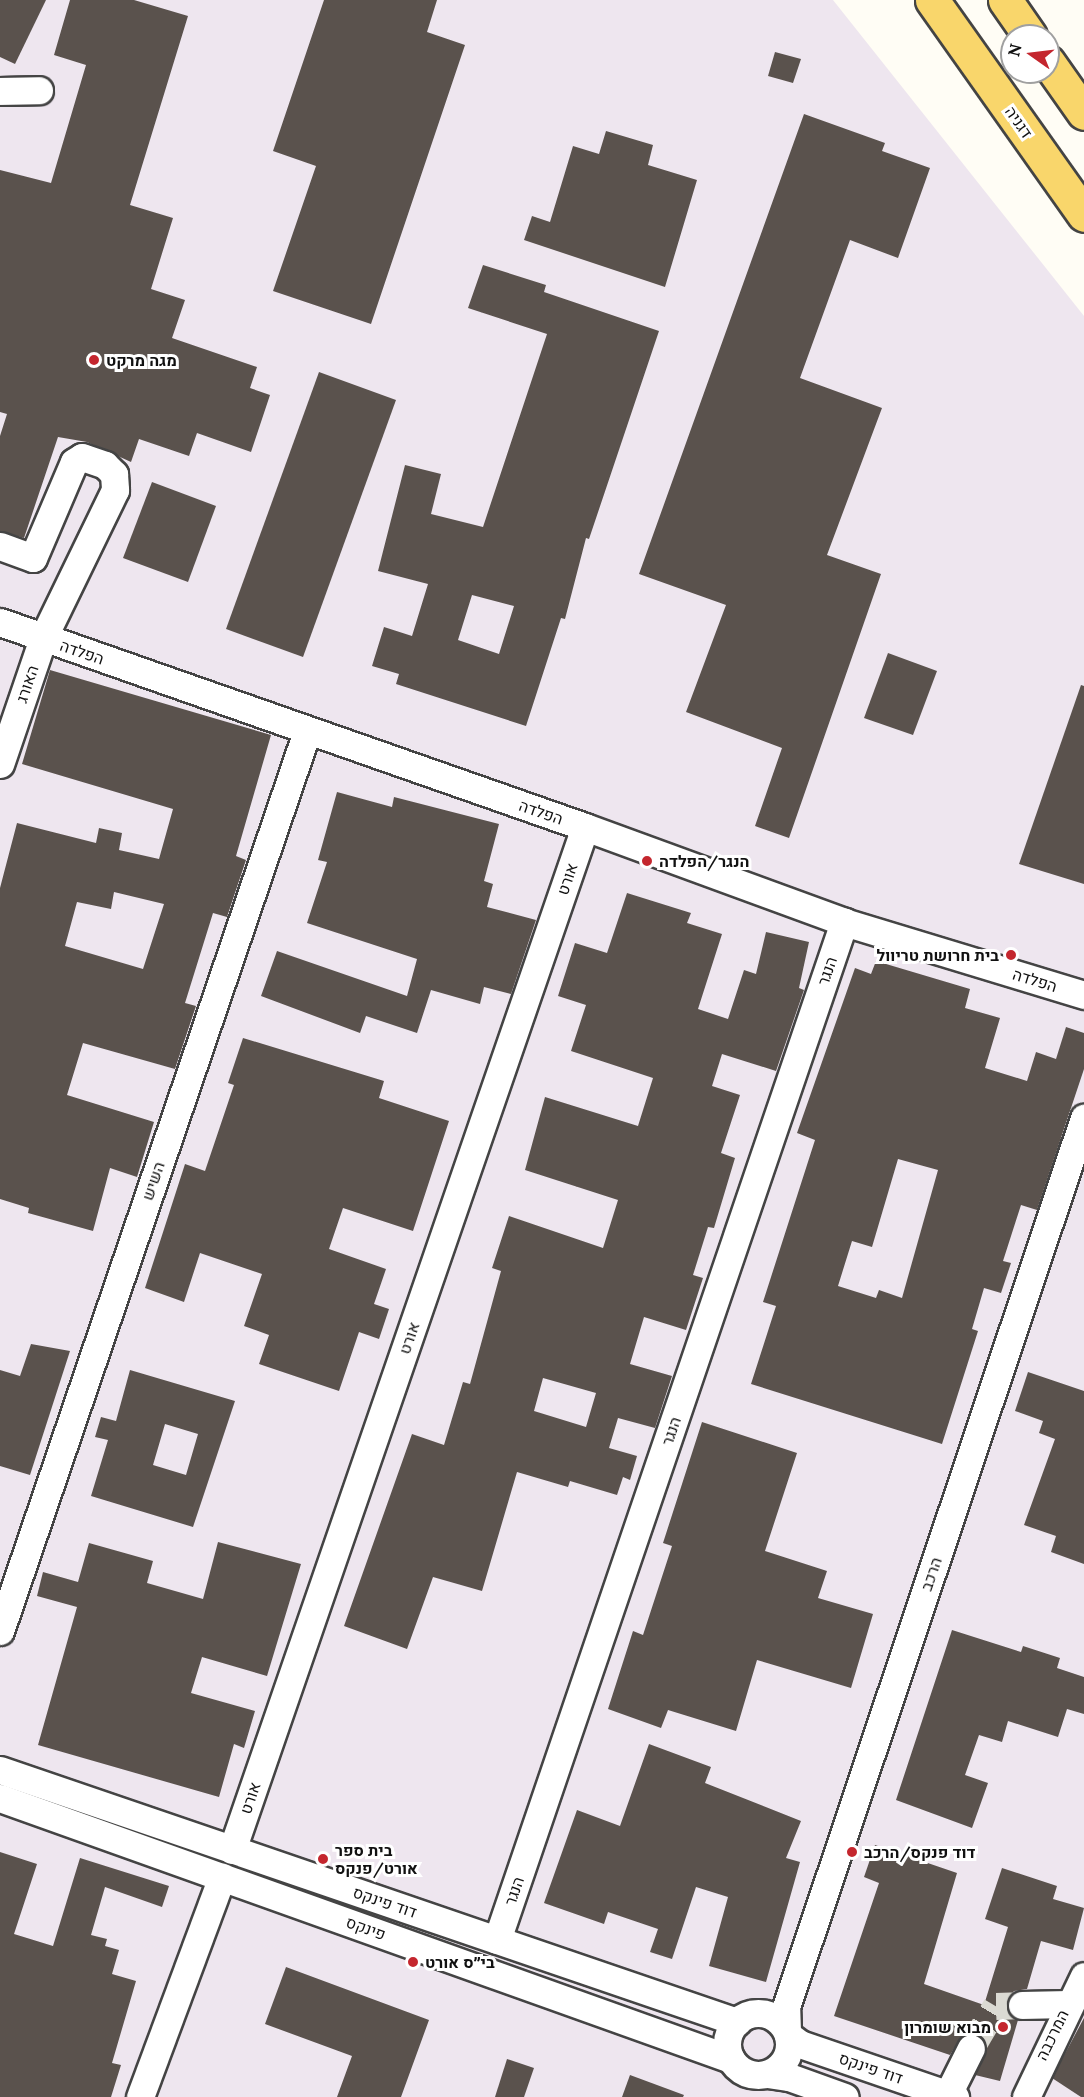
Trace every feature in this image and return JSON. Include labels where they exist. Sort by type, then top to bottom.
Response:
[{"type":"main road","name":"דגניה","points":[[933,0],[1084,215]]},
{"type":"main road","points":[[1005,0],[1022,24]]},
{"type":"main road","points":[[1060,79],[1084,113]]},
{"type":"street","points":[[0,91],[39,90]]},
{"type":"street","name":"האורג","points":[[0,764],[43,638],[115,490],[114,474],[105,465],[82,457],[74,462],[33,558]]},
{"type":"street","points":[[0,546],[74,574]]},
{"type":"street","name":"הפלדה","points":[[0,622],[585,827],[844,922],[1084,995]]},
{"type":"street","name":"השיש","points":[[0,1631],[307,731]]},
{"type":"street","name":"אורט","points":[[232,1850],[585,827]]},
{"type":"street","name":"הנגר","points":[[497,1940],[844,922]]},
{"type":"street","name":"הרכב","points":[[787,2033],[786,2007],[1084,1118]]},
{"type":"street","name":"דוד פינקס","points":[[0,1770],[737,2022]]},
{"type":"street","name":"פינקס","points":[[0,1798],[731,2059]]},
{"type":"street","points":[[140,2097],[222,1877]]},
{"type":"street","name":"המרכבה","points":[[1026,2097],[1067,2004],[1084,1976]]},
{"type":"street","points":[[1022,2005],[1067,2004]]},
{"type":"street","points":[[757,2082],[784,2062],[787,2033],[778,2020],[762,2013],[737,2022],[728,2040],[731,2059],[738,2067],[757,2082],[789,2077],[845,2097]]},
{"type":"street","name":"דוד פינקס","points":[[787,2033],[800,2044],[951,2096]]},
{"type":"street","points":[[951,2096],[971,2048]]},
{"type":"shaded area","points":[[0,0],[833,0],[1084,316],[1084,2097],[0,2097]]},
{"type":"building","points":[[0,0],[46,0],[15,64],[0,57]]},
{"type":"building","points":[[70,0],[134,0],[188,16],[130,205],[173,218],[151,289],[185,300],[172,338],[257,367],[250,388],[270,395],[251,452],[197,433],[189,456],[139,439],[131,462],[87,442],[58,437],[24,538],[0,531],[0,436],[7,414],[0,412],[0,170],[51,183],[86,65],[54,55]]},
{"type":"building","points":[[324,0],[437,0],[427,32],[465,45],[371,324],[273,291],[316,166],[273,151]]},
{"type":"building","points":[[775,52],[801,59],[793,83],[768,76]]},
{"type":"building","points":[[804,114],[885,143],[882,151],[930,168],[898,258],[850,240],[800,378],[882,408],[827,555],[881,574],[789,838],[755,826],[782,748],[686,712],[726,605],[639,574]]},
{"type":"building","points":[[606,131],[653,145],[648,165],[697,180],[665,287],[524,240],[532,216],[550,222],[573,146],[599,154]]},
{"type":"building","points":[[483,265],[546,285],[544,292],[659,331],[589,539],[586,538],[565,619],[561,618],[526,726],[396,684],[399,674],[372,666],[384,627],[412,636],[428,584],[378,571],[405,465],[441,474],[431,514],[483,527],[547,334],[468,308]],"holes":[[[472,595],[514,606],[499,654],[458,640]]]},
{"type":"building","points":[[319,372],[396,400],[303,657],[226,629]]},
{"type":"building","points":[[152,482],[216,506],[188,582],[123,558]]},
{"type":"building","points":[[888,653],[937,671],[913,735],[864,718]]},
{"type":"building","points":[[50,670],[271,735],[236,856],[246,860],[227,917],[213,913],[185,1003],[196,1006],[175,1069],[83,1043],[67,1095],[154,1122],[137,1177],[110,1168],[93,1231],[28,1213],[29,1208],[0,1199],[0,888],[17,823],[96,843],[99,828],[122,833],[119,850],[159,859],[173,809],[22,764]],"holes":[[[114,892],[164,904],[143,969],[65,946],[77,902],[111,909]]]},
{"type":"building","points":[[1081,685],[1084,686],[1084,884],[1019,864]]},
{"type":"building","points":[[337,792],[392,807],[394,797],[499,824],[484,881],[493,884],[487,907],[536,920],[511,994],[484,987],[480,1004],[431,990],[417,1033],[366,1016],[360,1033],[261,996],[277,951],[407,996],[417,959],[307,923],[327,862],[318,860]]},
{"type":"building","points":[[627,893],[691,913],[687,923],[722,934],[698,1009],[728,1019],[744,970],[756,974],[766,932],[809,942],[799,988],[804,990],[776,1071],[722,1054],[712,1086],[740,1095],[721,1153],[735,1158],[714,1228],[708,1227],[693,1275],[703,1278],[686,1330],[644,1317],[630,1364],[672,1376],[655,1428],[618,1418],[609,1448],[637,1456],[630,1480],[623,1477],[617,1495],[570,1481],[568,1487],[517,1472],[482,1591],[433,1577],[407,1649],[344,1626],[412,1434],[444,1445],[463,1382],[470,1384],[501,1271],[492,1268],[509,1216],[603,1248],[618,1200],[525,1170],[545,1097],[638,1126],[653,1078],[571,1051],[586,1005],[558,996],[575,943],[607,953]],"holes":[[[543,1378],[596,1393],[586,1427],[534,1411]]]},
{"type":"building","points":[[876,961],[970,989],[965,1008],[1000,1018],[985,1068],[1027,1081],[1036,1052],[1056,1059],[1066,1027],[1084,1033],[1084,1069],[1037,1210],[1021,1205],[1003,1261],[1011,1263],[1001,1293],[984,1288],[972,1329],[978,1331],[942,1444],[751,1384],[776,1306],[763,1302],[815,1140],[797,1133],[855,968],[871,974]],"holes":[[[898,1159],[938,1170],[902,1298],[879,1290],[876,1298],[838,1286],[852,1241],[872,1247]]]},
{"type":"building","points":[[243,1038],[384,1081],[379,1098],[449,1121],[413,1231],[343,1208],[329,1249],[386,1269],[374,1304],[389,1309],[379,1339],[359,1332],[339,1391],[259,1364],[269,1335],[244,1326],[262,1274],[200,1253],[184,1302],[145,1288],[185,1164],[205,1171],[234,1085],[228,1083]]},
{"type":"building","points":[[31,1344],[70,1351],[30,1475],[0,1466],[0,1370],[20,1376]]},
{"type":"building","points":[[130,1370],[235,1401],[193,1527],[91,1496],[108,1440],[95,1437],[101,1417],[116,1421]],"holes":[[[165,1424],[198,1434],[186,1475],[153,1465]]]},
{"type":"building","points":[[1028,1372],[1084,1391],[1084,1564],[1051,1552],[1056,1536],[1024,1525],[1055,1439],[1039,1433],[1043,1421],[1015,1411]]},
{"type":"building","points":[[702,1422],[797,1453],[765,1551],[827,1571],[818,1598],[873,1614],[851,1688],[757,1660],[736,1731],[668,1710],[661,1728],[608,1709],[633,1631],[643,1635],[672,1546],[663,1543]]},
{"type":"building","points":[[218,1542],[301,1564],[267,1676],[202,1657],[191,1693],[255,1711],[244,1748],[234,1744],[219,1797],[38,1745],[77,1607],[37,1596],[43,1572],[78,1582],[89,1543],[153,1561],[147,1583],[203,1599]]},
{"type":"building","points":[[952,1630],[1021,1652],[1023,1646],[1060,1658],[1057,1668],[1084,1677],[1084,1714],[1067,1709],[1058,1737],[1008,1721],[1002,1742],[979,1735],[965,1775],[988,1783],[972,1828],[896,1800]]},
{"type":"building","points":[[649,1744],[711,1767],[705,1783],[801,1821],[786,1858],[800,1862],[766,1982],[709,1966],[728,1897],[696,1887],[672,1959],[650,1952],[658,1929],[608,1912],[604,1924],[544,1903],[577,1810],[620,1826]]},
{"type":"building","points":[[875,1845],[957,1873],[924,1984],[984,2005],[1008,1927],[985,1919],[1002,1868],[1057,1886],[1053,1899],[1084,1908],[1073,1950],[1041,1941],[1027,1989],[1014,1991],[1008,1998],[1008,2013],[1018,2020],[1000,2081],[975,2075],[987,2048],[977,2034],[962,2035],[950,2055],[834,2016],[879,1883],[864,1877]]},
{"type":"building","points":[[0,1852],[37,1864],[14,1934],[53,1946],[80,1858],[169,1886],[162,1907],[105,1887],[91,1935],[107,1939],[105,1946],[119,1950],[112,1974],[136,1981],[112,2063],[121,2065],[111,2097],[0,2097]]},
{"type":"building","points":[[286,1967],[429,2020],[401,2097],[337,2097],[352,2056],[265,2024]]},
{"type":"building","points":[[1084,2018],[1084,2097],[1081,2097],[1052,2078]]},
{"type":"building","points":[[507,2059],[534,2068],[524,2097],[495,2097]]},
{"type":"building","points":[[630,2075],[684,2095],[683,2097],[622,2097]]},
{"type":"tunnel","points":[[971,2048],[996,2006],[1022,2005]]},
{"type":"place","name":"מגה מרקט","points":[[94,360]]},
{"type":"place","name":"הנגר/הפלדה","points":[[647,861]]},
{"type":"place","name":"בית חרושת טריוול","points":[[1011,955]]},
{"type":"place","name":"דוד פנקס/הרכב","points":[[852,1852]]},
{"type":"place","name":"בית ספר אורט/פנקס","points":[[323,1859]]},
{"type":"place","name":"בי״ס אורט","points":[[413,1962]]},
{"type":"place","name":"מבוא שומרון","points":[[1003,2027]]}]
